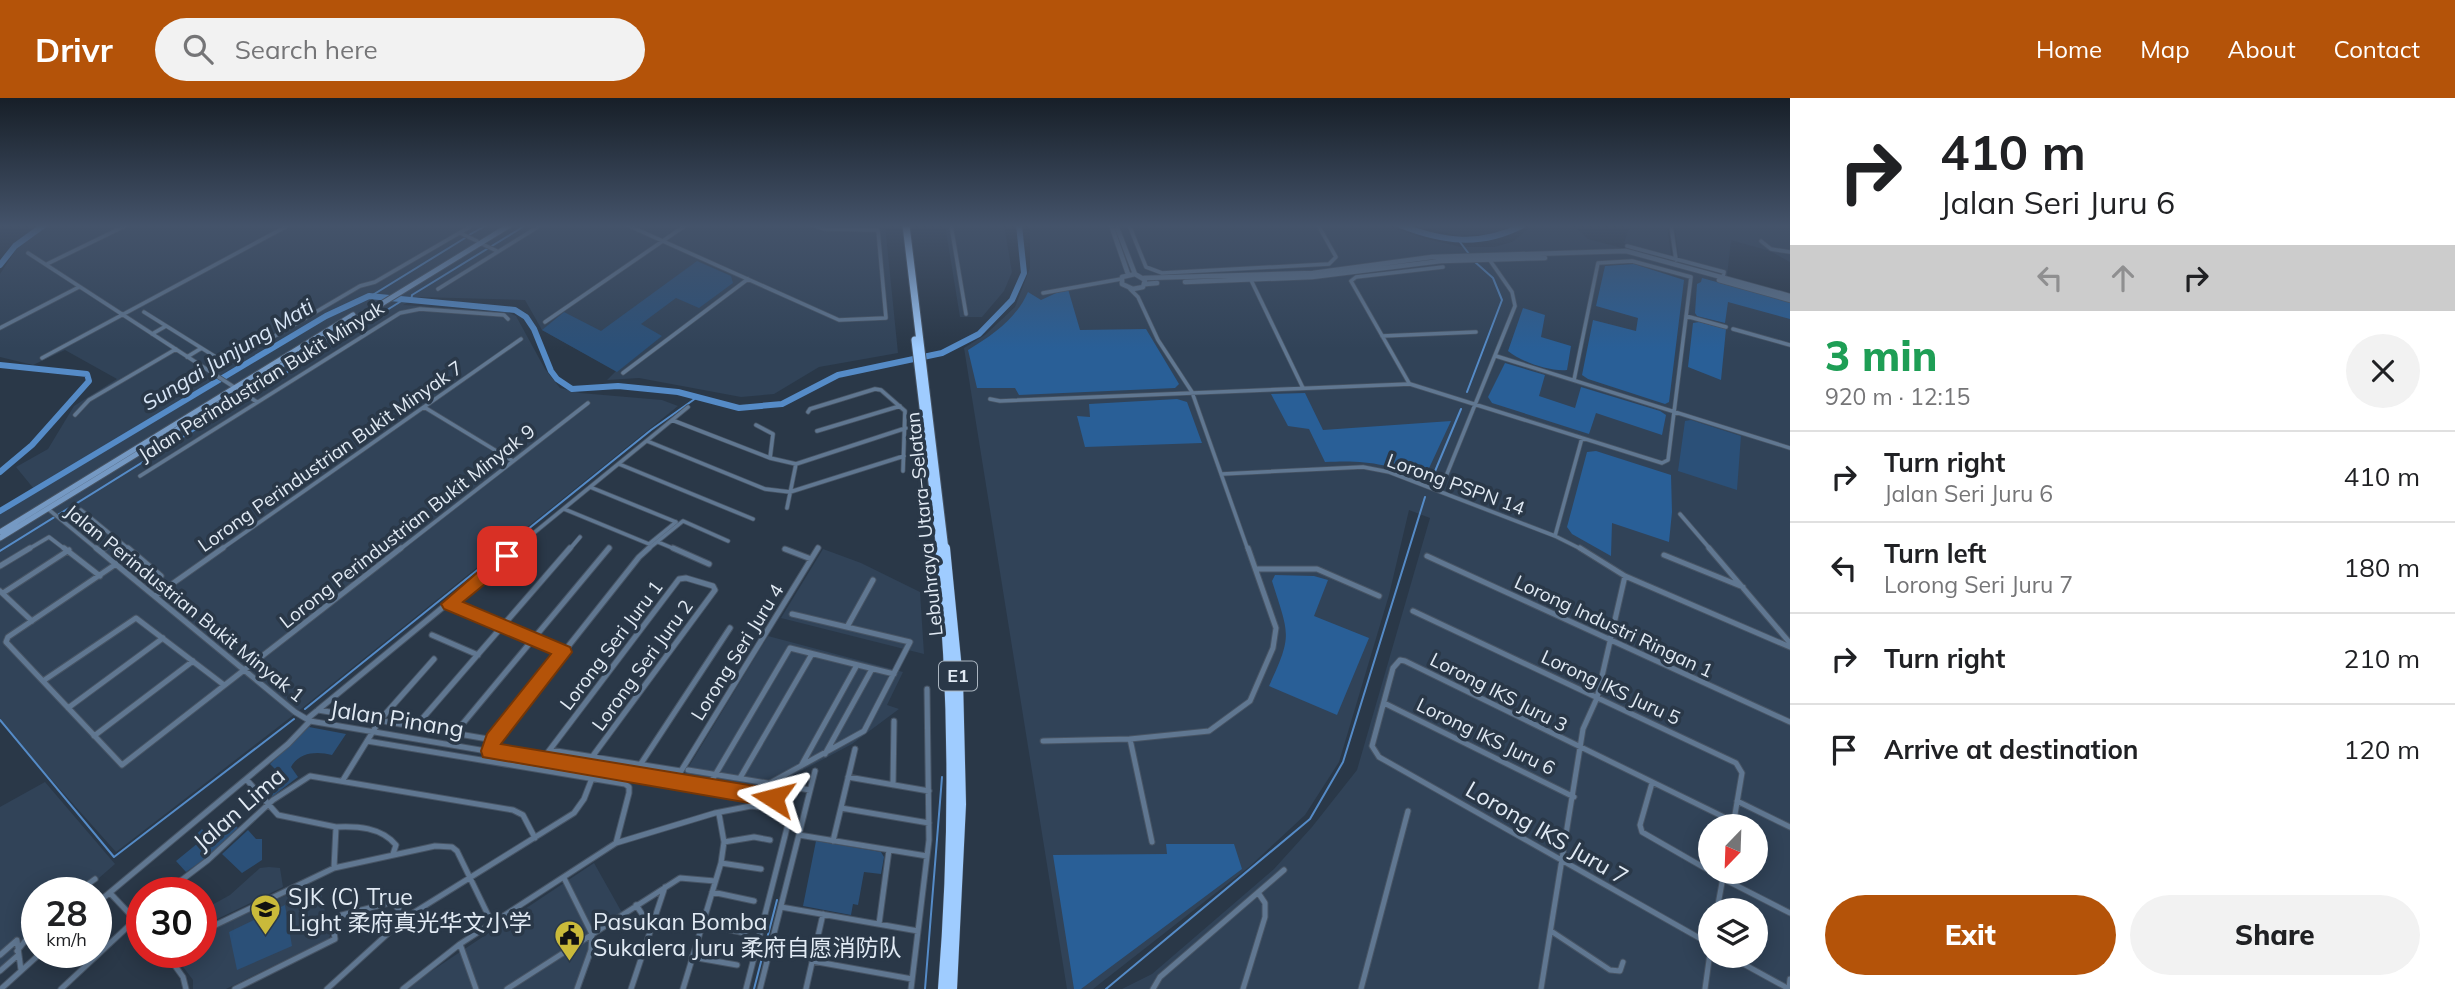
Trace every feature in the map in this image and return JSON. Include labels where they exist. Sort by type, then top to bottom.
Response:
[{"type":"highway","name":"Lebuhraya Utara–Selatan","points":[[909,267],[951,596],[960,709],[960,864],[952,989]]},
{"type":"highway","name":"Lebuhraya Utara–Selatan","points":[[920,359],[945,601],[953,727],[953,829],[943,989]]},
{"type":"main road","name":"Jalan Perindustrian Bukit Minyak","points":[[0,538],[437,267]]},
{"type":"main road","name":"Jalan Perindustrian Bukit Minyak","points":[[0,532],[16,522],[48,509],[81,482],[239,391]]},
{"type":"main road","points":[[16,522],[24,513],[60,491],[81,482]]},
{"type":"street","points":[[48,267],[257,402]]},
{"type":"street","points":[[42,358],[212,267]]},
{"type":"street","points":[[144,312],[225,364],[362,285],[375,282],[401,267]]},
{"type":"street","points":[[439,289],[475,267]]},
{"type":"street","points":[[545,321],[624,267]]},
{"type":"street","points":[[722,267],[841,321],[886,318],[881,267]]},
{"type":"street","points":[[958,267],[966,314]]},
{"type":"street","points":[[1125,267],[1128,274]]},
{"type":"street","points":[[1132,267],[1135,274],[1145,281],[1312,277],[1393,267]]},
{"type":"street","points":[[1146,267],[1157,273],[1289,267]]},
{"type":"street","points":[[1251,278],[1361,267]]},
{"type":"street","points":[[1398,267],[1402,271]]},
{"type":"street","points":[[1410,384],[1351,281],[1356,277],[1443,267]]},
{"type":"street","points":[[1440,491],[1516,302],[1513,292],[1494,267]]},
{"type":"street","points":[[1574,380],[1597,267]]},
{"type":"street","points":[[990,399],[1000,401],[1410,384],[1657,463],[1665,462],[1668,460],[1675,412],[1690,277],[1652,267]]},
{"type":"street","points":[[1673,267],[1790,298]]},
{"type":"street","points":[[1690,267],[1790,298]]},
{"type":"street","points":[[1248,270],[1303,388]]},
{"type":"street","points":[[1108,283],[1128,274],[1135,274]]},
{"type":"street","points":[[876,278],[882,277]]},
{"type":"street","points":[[623,373],[748,278]]},
{"type":"street","points":[[1043,741],[1129,738],[1209,731],[1250,701],[1273,648],[1276,628],[1192,392],[1158,340],[1138,297],[1121,279]]},
{"type":"street","points":[[1138,297],[1145,281]]},
{"type":"street","points":[[1043,293],[1064,285],[1108,283],[1140,288]]},
{"type":"street","points":[[0,328],[79,287]]},
{"type":"street","name":"Jalan Perindustrian Bukit Minyak","points":[[140,476],[400,313],[420,309],[504,315],[508,319]]},
{"type":"street","points":[[1686,316],[1726,327]]},
{"type":"street","points":[[152,334],[166,326]]},
{"type":"street","points":[[1733,329],[1790,345]]},
{"type":"street","points":[[1382,336],[1476,332]]},
{"type":"street","name":"Lorong Perindustrian Bukit Minyak 7","points":[[155,596],[521,340]]},
{"type":"street","points":[[75,415],[89,400],[176,349]]},
{"type":"street","points":[[187,356],[200,349]]},
{"type":"street","points":[[1496,356],[1790,448]]},
{"type":"street","points":[[808,412],[810,409],[877,389],[901,405],[905,411],[903,471]]},
{"type":"street","name":"Lorong Perindustrian Bukit Minyak 9","points":[[94,736],[122,765],[588,403]]},
{"type":"street","points":[[817,431],[901,405]]},
{"type":"street","points":[[424,407],[513,461]]},
{"type":"street","points":[[112,891],[288,744],[318,710],[688,407]]},
{"type":"street","points":[[672,420],[769,458],[796,464],[906,428]]},
{"type":"street","points":[[756,425],[773,434],[769,458]]},
{"type":"street","points":[[1555,536],[1582,438]]},
{"type":"street","points":[[647,441],[765,489],[790,492],[904,456]]},
{"type":"street","points":[[619,464],[753,519]]},
{"type":"street","points":[[787,508],[796,464]]},
{"type":"street","name":"Lorong PSPN 14","points":[[1222,474],[1363,467],[1389,472],[1555,536],[1586,551],[1625,576],[1790,645]]},
{"type":"street","points":[[564,509],[649,544],[676,522],[590,487]]},
{"type":"street","name":"Jalan Perindustrian Bukit Minyak 1","points":[[48,509],[243,670],[308,720]]},
{"type":"street","name":"Jalan Perindustrian Bukit Minyak 1","points":[[81,510],[161,576]]},
{"type":"street","points":[[1680,513],[1790,645]]},
{"type":"street","points":[[490,751],[494,740],[639,557],[683,521],[728,541]]},
{"type":"street","points":[[0,566],[49,537],[100,576]]},
{"type":"street","points":[[416,726],[580,537]]},
{"type":"street","points":[[101,551],[117,541]]},
{"type":"street","points":[[658,542],[709,564]]},
{"type":"street","points":[[455,733],[609,548]]},
{"type":"street","name":"Lorong Seri Juru 4","points":[[640,765],[681,771],[818,548]]},
{"type":"street","points":[[785,549],[811,559]]},
{"type":"street","points":[[32,621],[1,592],[69,550]]},
{"type":"street","points":[[1664,555],[1744,587]]},
{"type":"street","name":"Lorong Industri Ringan 1","points":[[1427,556],[1790,722]]},
{"type":"street","points":[[116,564],[6,642],[94,736],[193,662]]},
{"type":"street","points":[[1256,569],[1317,569],[1379,596]]},
{"type":"street","points":[[1541,989],[1583,729],[1597,698],[1625,576]]},
{"type":"street","name":"Lorong Seri Juru 1","points":[[542,760],[679,579],[686,578],[713,586],[715,590]]},
{"type":"street","points":[[847,627],[873,580]]},
{"type":"street","name":"Lorong Seri Juru 2","points":[[592,757],[715,590]]},
{"type":"street","points":[[450,604],[564,652]]},
{"type":"street","name":"Lorong IKS Juru 5","points":[[1413,611],[1735,763],[1742,774],[1735,814]]},
{"type":"street","points":[[770,783],[850,741],[867,728],[910,642],[792,614]]},
{"type":"street","points":[[43,681],[136,618],[224,685]]},
{"type":"street","points":[[549,750],[640,765],[730,628]]},
{"type":"street","points":[[432,635],[478,655]]},
{"type":"street","points":[[68,708],[163,638]]},
{"type":"street","points":[[708,788],[790,648],[894,674]]},
{"type":"street","points":[[740,778],[813,654]]},
{"type":"street","points":[[343,780],[380,720],[434,659]]},
{"type":"street","name":"Lorong IKS Juru 3","points":[[1384,703],[1393,668],[1399,660],[1405,661],[1713,814]]},
{"type":"street","points":[[801,767],[857,665]]},
{"type":"street","points":[[825,754],[872,668]]},
{"type":"street","points":[[911,989],[929,823],[927,689]]},
{"type":"street","name":"Lorong IKS Juru 7","points":[[1384,703],[1372,746],[1379,757],[1698,937]]},
{"type":"street","name":"Lorong IKS Juru 6","points":[[1384,703],[1573,797]]},
{"type":"street","points":[[318,710],[494,740]]},
{"type":"street","name":"Jalan Pinang","points":[[308,720],[782,800],[790,811]]},
{"type":"street","points":[[893,785],[894,720]]},
{"type":"street","points":[[1129,738],[1152,842]]},
{"type":"street","points":[[367,741],[629,787],[616,843]]},
{"type":"street","points":[[833,841],[855,749]]},
{"type":"street","points":[[327,989],[405,918],[574,813],[596,768]]},
{"type":"street","points":[[688,770],[810,790]]},
{"type":"street","points":[[760,989],[815,771]]},
{"type":"street","points":[[784,786],[785,775]]},
{"type":"street","name":"Jalan Lima","points":[[186,877],[299,780],[310,776],[517,811],[523,815],[535,838]]},
{"type":"street","points":[[848,778],[929,791]]},
{"type":"street","points":[[246,779],[278,815],[336,827],[363,829],[388,836],[396,845],[393,855]]},
{"type":"street","points":[[1653,783],[1640,825],[1642,832],[1698,864]]},
{"type":"street","points":[[1737,801],[1790,827]]},
{"type":"street","points":[[403,989],[460,944],[616,843],[751,806],[790,811],[746,989]]},
{"type":"street","points":[[841,808],[929,823]]},
{"type":"street","points":[[1361,989],[1408,811]]},
{"type":"street","points":[[683,989],[720,863],[724,842],[719,814]]},
{"type":"street","points":[[334,868],[336,827]]},
{"type":"street","points":[[799,835],[927,856]]},
{"type":"street","points":[[724,842],[754,836],[770,840]]},
{"type":"street","points":[[217,924],[334,868],[435,846],[452,847],[457,851],[492,923]]},
{"type":"street","points":[[878,924],[890,850]]},
{"type":"street","points":[[720,863],[761,869]]},
{"type":"street","points":[[1153,989],[1160,977],[1284,870]]},
{"type":"street","points":[[507,989],[665,886],[688,877],[715,881]]},
{"type":"street","points":[[564,878],[592,934],[591,950],[577,989]]},
{"type":"street","points":[[1739,884],[1790,914]]},
{"type":"street","points":[[631,989],[665,886]]},
{"type":"street","points":[[712,892],[754,901]]},
{"type":"street","points":[[1243,989],[1265,917],[1265,903],[1259,894]]},
{"type":"street","points":[[112,895],[126,910]]},
{"type":"street","points":[[235,989],[335,939],[333,924],[338,916],[393,902],[405,918]]},
{"type":"street","points":[[636,905],[651,927]]},
{"type":"street","points":[[780,907],[918,931]]},
{"type":"street","points":[[806,989],[823,914]]},
{"type":"street","points":[[702,924],[745,933]]},
{"type":"street","points":[[61,989],[126,928]]},
{"type":"street","points":[[1551,931],[1609,970],[1620,971],[1623,962]]},
{"type":"street","points":[[0,955],[17,940],[22,970],[1,989]]},
{"type":"street","points":[[460,944],[476,989]]},
{"type":"street","points":[[0,971],[21,949]]},
{"type":"street","points":[[692,957],[737,965]]},
{"type":"street","points":[[812,961],[912,979]]},
{"type":"street","points":[[177,968],[187,989]]},
{"type":"street","points":[[1705,989],[1708,968]]},
{"type":"street","points":[[1750,968],[1788,989],[1790,979]]},
{"type":"shaded area","points":[[5,267],[889,267],[898,353],[819,367],[774,394],[741,397],[639,378],[607,380],[616,371],[542,330],[525,300],[418,297],[403,305],[507,312],[516,316],[545,369],[560,388],[580,393],[662,400],[678,406],[291,717],[116,852],[0,722],[0,511],[34,489],[16,467],[48,449],[74,406],[117,379],[65,350],[33,365],[0,357],[0,274]]},
{"type":"shaded area","points":[[689,267],[710,267],[731,276],[733,283],[699,308],[676,298],[641,324],[662,336],[617,372],[542,330],[564,312],[601,331]]},
{"type":"shaded area","points":[[952,267],[1011,267],[1012,272],[1004,291],[982,317],[960,317]]},
{"type":"shaded area","points":[[1030,267],[1728,267],[1727,276],[1790,294],[1790,989],[1122,989],[1152,974],[1274,869],[1312,827],[1357,770],[1430,518],[1409,510],[1389,595],[1339,762],[1305,815],[1249,867],[1093,989],[1067,989],[964,348],[985,335],[1015,307]]},
{"type":"shaded area","points":[[1605,267],[1642,267],[1684,280],[1669,402],[1665,404],[1582,375],[1593,320],[1636,331],[1638,318],[1596,306]]},
{"type":"shaded area","points":[[1702,278],[1790,302],[1790,319],[1728,302],[1725,323],[1697,316],[1697,284]]},
{"type":"shaded area","points":[[1068,289],[1080,330],[1146,329],[1179,384],[1175,388],[1019,395],[1015,388],[977,388],[968,350],[1003,326],[1028,292],[1041,300]]},
{"type":"shaded area","points":[[1523,308],[1545,315],[1541,337],[1571,346],[1567,370],[1536,365],[1508,351]]},
{"type":"shaded area","points":[[1693,323],[1726,329],[1721,380],[1688,367]]},
{"type":"shaded area","points":[[1505,363],[1545,375],[1539,396],[1575,408],[1581,387],[1660,411],[1666,415],[1662,435],[1596,413],[1589,434],[1492,403],[1488,397]]},
{"type":"shaded area","points":[[1305,393],[1323,430],[1451,421],[1424,479],[1375,464],[1325,462],[1309,429],[1288,426],[1271,394]]},
{"type":"shaded area","points":[[1177,399],[1187,402],[1202,443],[1085,447],[1077,416],[1090,417],[1089,404]]},
{"type":"shaded area","points":[[1691,420],[1741,436],[1737,490],[1678,471],[1685,421]]},
{"type":"shaded area","points":[[1596,451],[1671,475],[1672,512],[1669,542],[1612,523],[1611,556],[1572,534],[1567,527],[1587,452]]},
{"type":"shaded area","points":[[823,549],[861,563],[920,592],[924,654],[781,618]]},
{"type":"shaded area","points":[[1275,575],[1314,576],[1328,580],[1314,616],[1369,638],[1337,715],[1269,686],[1282,655],[1286,634],[1272,581]]},
{"type":"shaded area","points":[[768,636],[903,672],[887,705],[899,709],[852,744],[786,779],[782,792],[683,776]]},
{"type":"shaded area","points":[[309,727],[346,734],[332,755],[315,753],[299,758],[291,767],[298,777],[273,796],[267,797],[258,788],[278,772],[270,764]]},
{"type":"shaded area","points":[[45,782],[115,864],[100,877],[21,877],[21,949],[0,968],[0,807]]},
{"type":"shaded area","points":[[228,817],[238,828],[206,858],[186,872],[176,861],[198,843],[193,837],[202,829],[207,835]]},
{"type":"shaded area","points":[[248,830],[256,839],[262,839],[262,860],[242,873],[222,854]]},
{"type":"shaded area","points":[[816,841],[881,852],[884,857],[881,874],[864,872],[858,905],[853,904],[851,915],[803,906]]},
{"type":"shaded area","points":[[1166,844],[1234,844],[1242,869],[1081,989],[1074,989],[1053,855],[1167,854]]},
{"type":"shaded area","points":[[594,863],[625,918],[595,936],[595,949],[581,989],[408,989],[421,978]]},
{"type":"shaded area","name":"SJK (C) True Light 柔府真光华文小学","points":[[260,868],[280,868],[283,887],[217,919],[217,902],[230,895]]},
{"type":"shaded area","name":"SJK (C) True Light 柔府真光华文小学","points":[[310,884],[312,891],[320,887],[330,936],[226,989],[193,989],[193,980],[184,968],[217,968],[217,928]]},
{"type":"shaded area","points":[[285,905],[292,946],[237,970],[229,932]]},
{"type":"waterway","points":[[371,296],[419,267]]},
{"type":"waterway","points":[[411,301],[412,295],[458,267]]},
{"type":"waterway","name":"Sungai Junjung Mati","points":[[0,511],[326,316],[369,296],[515,310],[526,317],[534,329],[551,371],[557,379],[572,389],[618,386],[678,392],[739,408],[782,404],[838,375],[942,353],[979,334],[1012,300],[1024,273],[1023,267]]},
{"type":"waterway","points":[[1467,392],[1502,300],[1493,278],[1480,267]]},
{"type":"waterway","points":[[0,551],[403,300]]},
{"type":"waterway","points":[[0,365],[87,374],[89,381],[32,445],[0,472]]},
{"type":"waterway","points":[[305,709],[651,430],[696,398]]},
{"type":"waterway","points":[[1433,476],[1461,409]]},
{"type":"waterway","points":[[1106,989],[1310,819],[1343,762],[1425,497]]},
{"type":"waterway","points":[[0,720],[114,857],[294,719]]},
{"type":"waterway","points":[[925,989],[942,777]]},
{"type":"waterway","points":[[754,989],[777,900]]},
{"type":"place","name":"SJK (C) True Light 柔府真光华文小学","points":[[265,937]]},
{"type":"place","name":"Pasukan Bomba Sukalera Juru 柔府自愿消防队","points":[[570,962]]},
{"type":"route","points":[[507,556],[450,604],[564,652],[494,740],[490,751],[773,798]]}]
